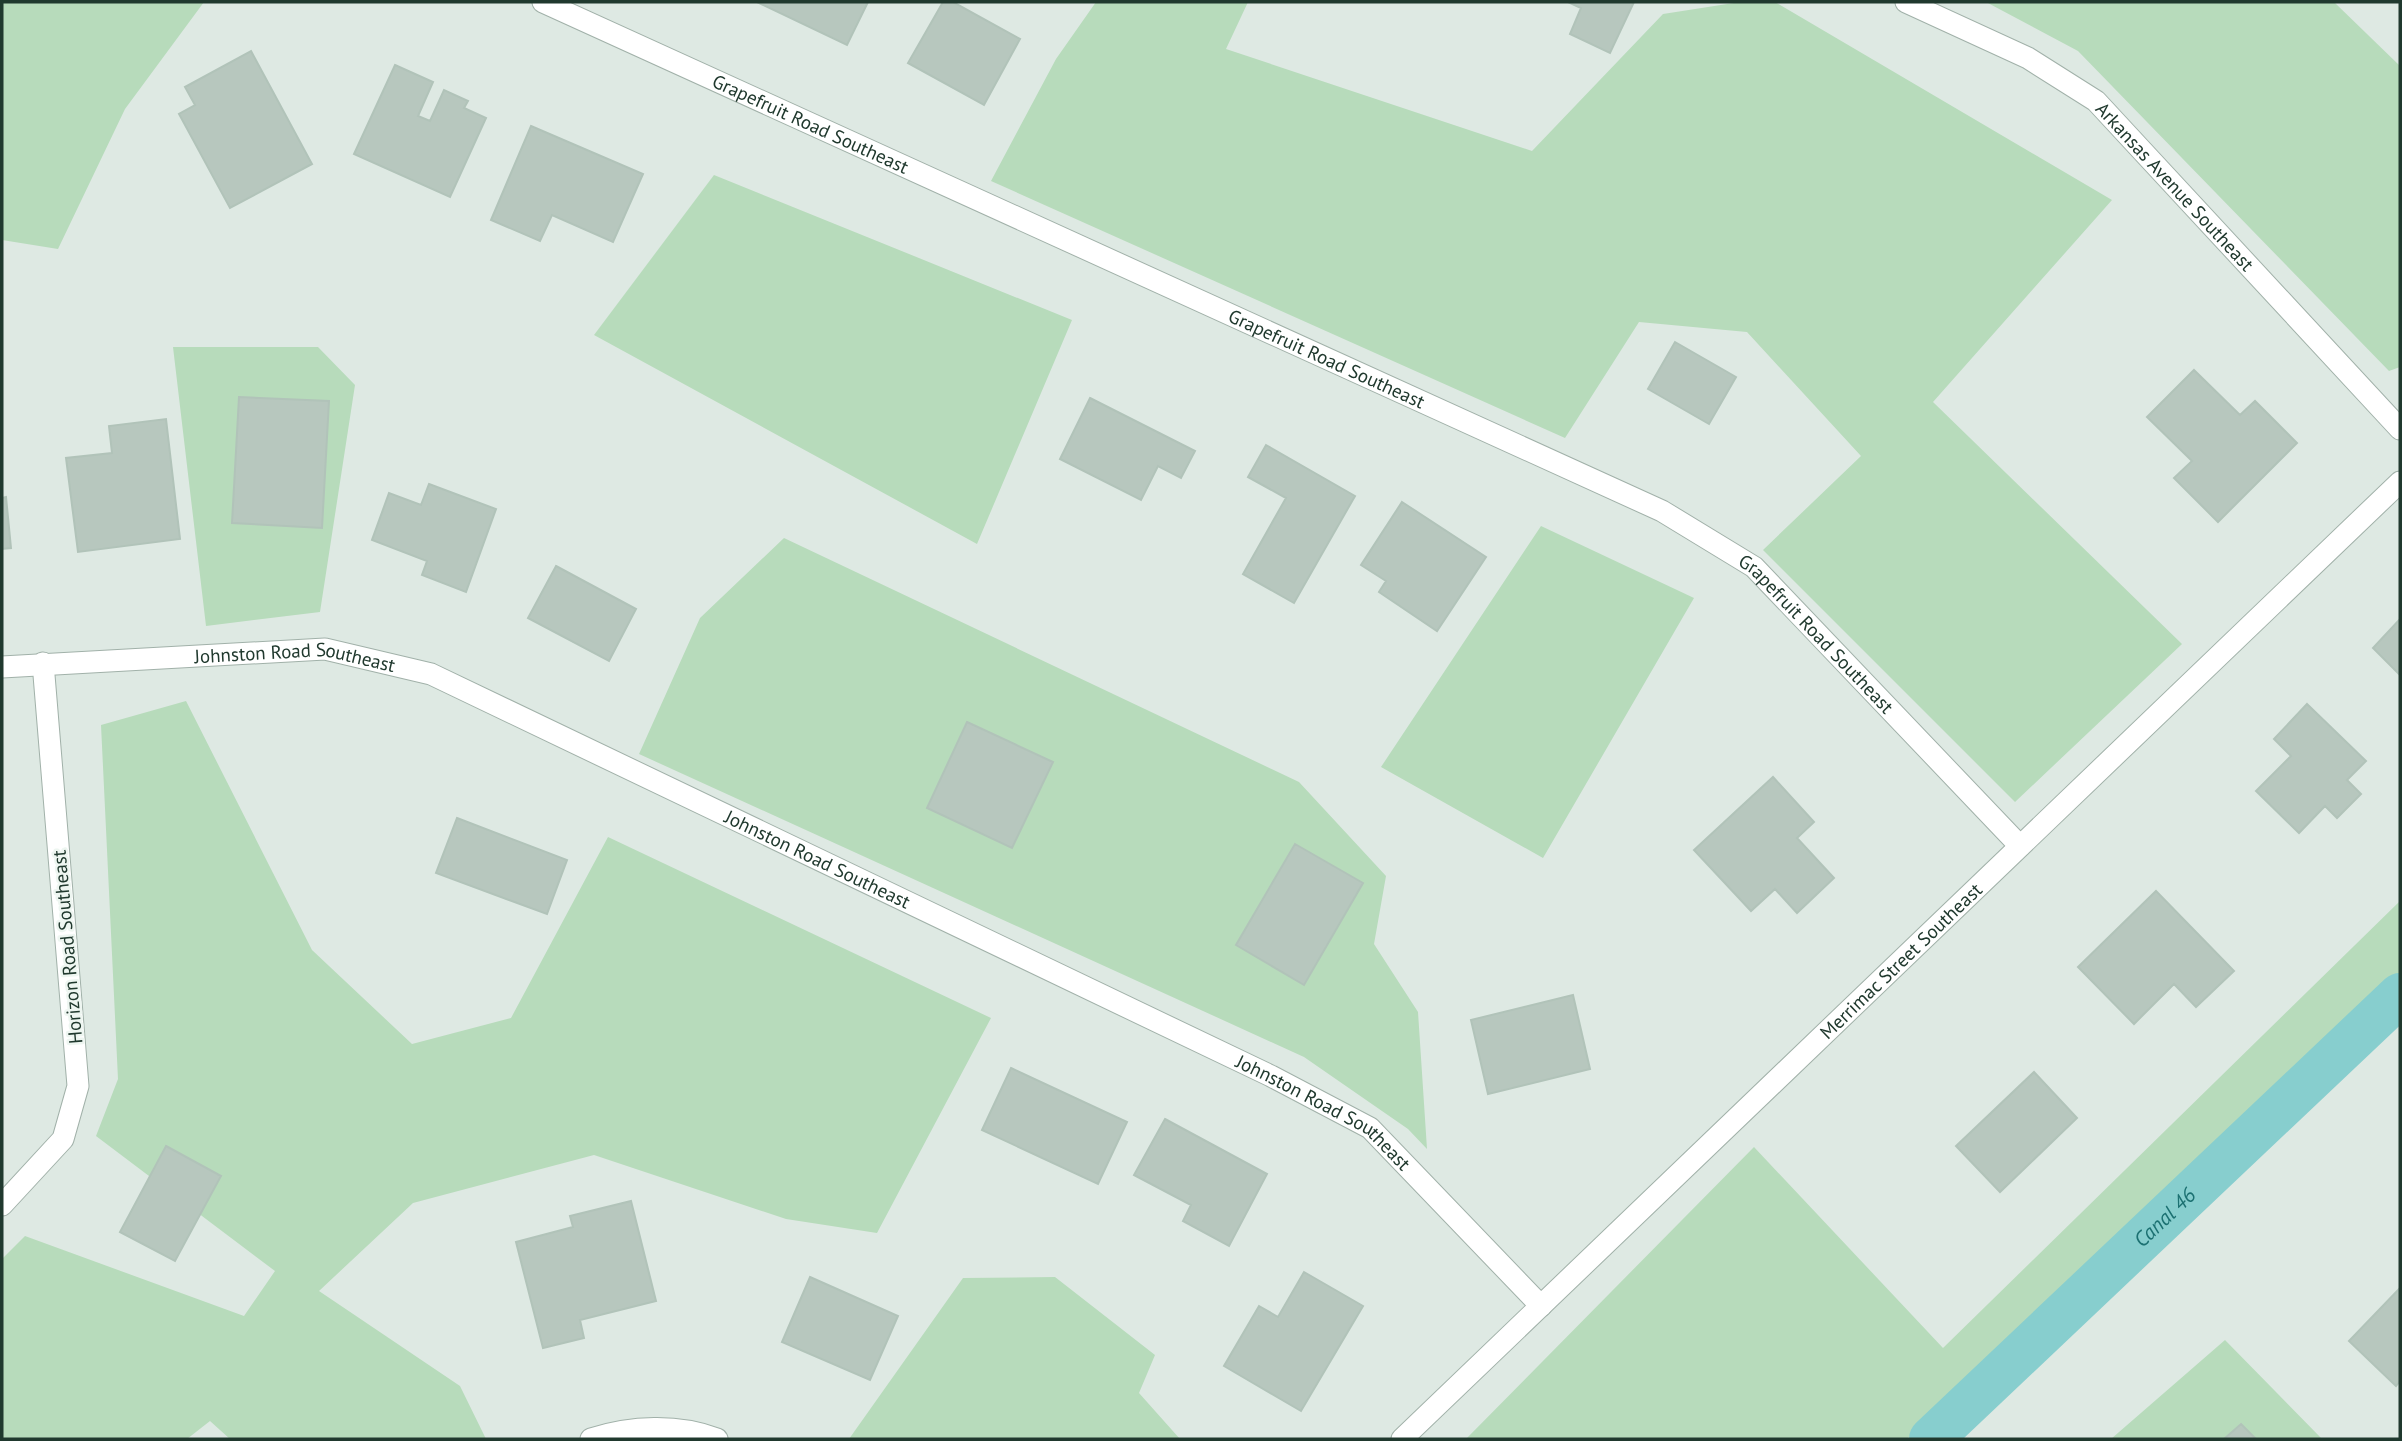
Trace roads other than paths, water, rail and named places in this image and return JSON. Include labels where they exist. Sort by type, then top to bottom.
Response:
[{"type":"street","name":"Grapefruit Road Southeast","points":[[543,2],[1662,511],[1754,567],[2020,846]]},
{"type":"street","name":"Arkansas Avenue Southeast","points":[[1906,2],[2028,58],[2096,101],[2400,429]]},
{"type":"street","name":"Merrimac Street Southeast","points":[[1402,1439],[2400,482]]},
{"type":"street","name":"Johnston Road Southeast","points":[[2,667],[325,649],[431,674],[1271,1076],[1370,1128],[1541,1306]]},
{"type":"street","name":"Horizon Road Southeast","points":[[2,1206],[63,1139],[78,1086],[43,663]]},
{"type":"street","points":[[592,1439],[638,1428],[698,1432],[717,1439]]},
{"type":"waterway","name":"Canal 46","points":[[1931,1439],[2400,995]]}]
